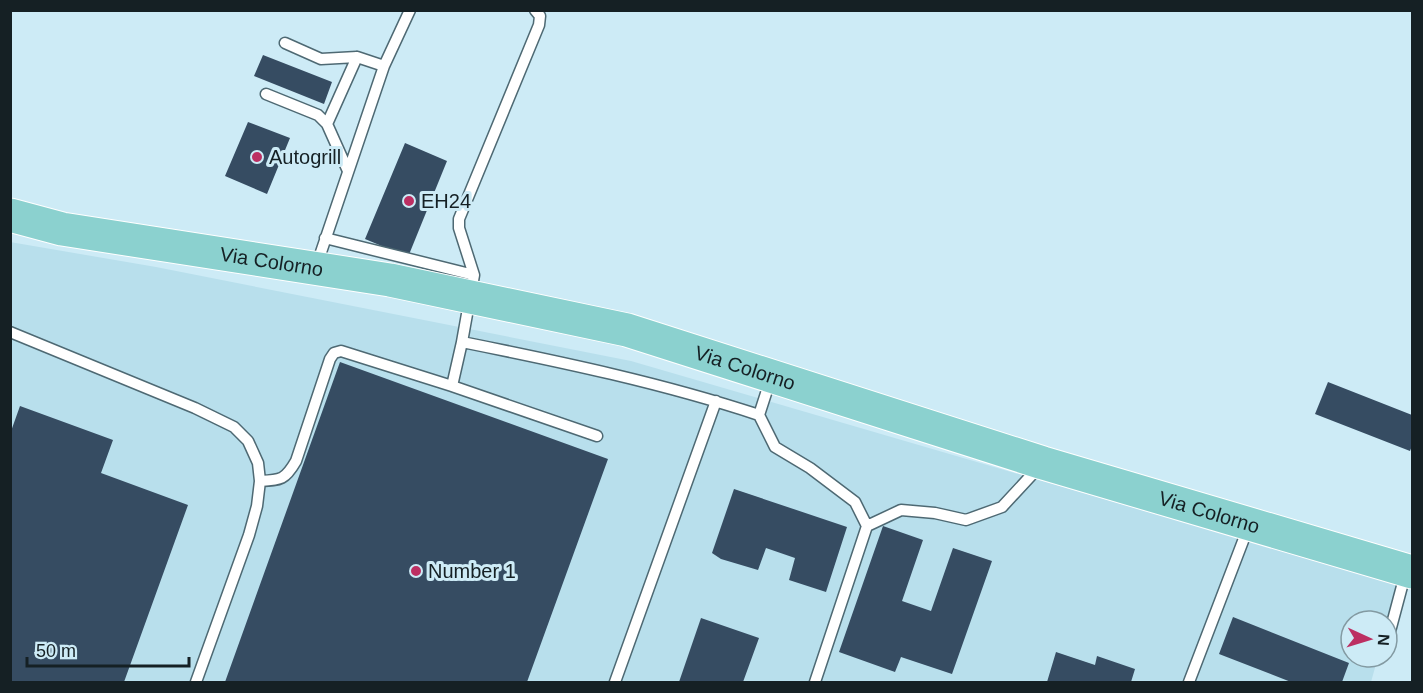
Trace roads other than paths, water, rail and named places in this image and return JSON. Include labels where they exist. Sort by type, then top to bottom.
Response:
[{"type":"main road","name":"Via Colorno","points":[[10,215],[62,229]]},
{"type":"main road","name":"Via Colorno","points":[[10,229],[62,229],[320,253],[390,280],[473,286],[627,330],[1043,462],[1409,571]]},
{"type":"lane","points":[[320,253],[384,66],[410,10]]},
{"type":"lane","points":[[452,386],[473,286],[459,228],[459,219],[539,25],[540,16],[534,10]]},
{"type":"lane","points":[[285,43],[321,58],[357,57],[384,66]]},
{"type":"lane","points":[[327,124],[357,57]]},
{"type":"lane","points":[[266,94],[318,115],[327,124],[348,171]]},
{"type":"lane","points":[[10,332],[195,408],[234,428],[248,441],[258,463],[260,482],[257,506],[249,535],[196,682]]},
{"type":"lane","points":[[462,342],[572,364],[716,401],[759,415]]},
{"type":"lane","points":[[260,482],[280,480],[288,476],[296,461],[330,359],[334,352],[341,351],[597,436]]},
{"type":"lane","points":[[772,375],[759,415],[775,447],[810,468],[855,502],[867,526],[815,682]]},
{"type":"lane","points":[[615,682],[716,401]]},
{"type":"lane","points":[[867,526],[901,510],[935,513],[966,520],[1002,507],[1043,462]]},
{"type":"lane","points":[[1189,682],[1250,525]]},
{"type":"lane","points":[[1397,609],[1409,571]]},
{"type":"place","name":"Autogrill","points":[[257,157]]},
{"type":"place","name":"EH24","points":[[409,201]]},
{"type":"place","name":"Number 1","points":[[416,571]]}]
